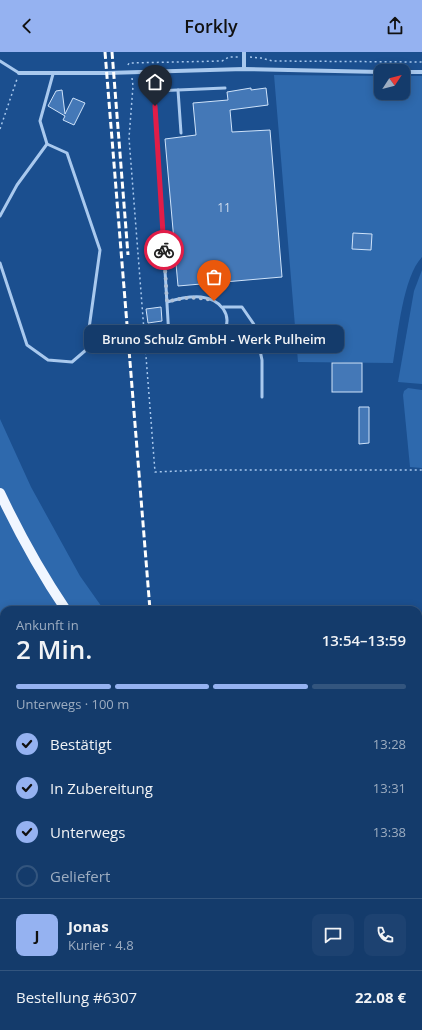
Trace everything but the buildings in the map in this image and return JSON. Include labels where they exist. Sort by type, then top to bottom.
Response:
[{"type":"main road","points":[[0,493],[14,524],[63,606]]},
{"type":"street","points":[[244,52],[244,69]]},
{"type":"street","points":[[19,73],[53,74],[244,69],[374,72]]},
{"type":"street","points":[[410,72],[422,72]]},
{"type":"lane","points":[[0,61],[19,73]]},
{"type":"lane","points":[[153,71],[169,337],[172,345],[180,348],[207,346],[217,342],[226,328],[227,317],[222,308],[214,301],[200,297],[179,298],[167,302]]},
{"type":"lane","points":[[0,263],[27,345],[48,360],[72,362],[86,350],[100,250],[67,153],[47,144],[40,121],[53,74]]},
{"type":"lane","points":[[154,91],[225,88]]},
{"type":"lane","points":[[178,90],[181,133]]},
{"type":"lane","points":[[0,216],[17,185],[47,144]]},
{"type":"lane","points":[[222,308],[242,307],[255,326],[262,360],[262,397]]},
{"type":"path","points":[[126,72],[129,63],[222,61],[229,57],[261,58],[273,61],[422,62]]},
{"type":"path","points":[[0,129],[19,73]]},
{"type":"shaded area","points":[[274,75],[374,76],[374,100],[410,100],[410,76],[422,76],[422,257],[410,278],[406,292],[399,322],[393,363],[298,362]]},
{"type":"shaded area","points":[[422,270],[422,384],[398,382],[414,291]]},
{"type":"shaded area","points":[[408,388],[422,390],[422,468],[410,467],[403,395],[404,391]]},
{"type":"shaded area","points":[[0,419],[31,487],[80,576],[101,606],[0,606]]},
{"type":"railway","points":[[105,52],[150,606]]},
{"type":"railway","points":[[112,52],[128,255]]},
{"type":"way so far","points":[[164,250],[167,302],[179,298],[200,297],[214,301]]},
{"type":"place","name":"Bruno Schulz GmbH - Werk Pulheim","points":[[214,301]]},
{"type":"route","points":[[155,106],[164,250]]}]
